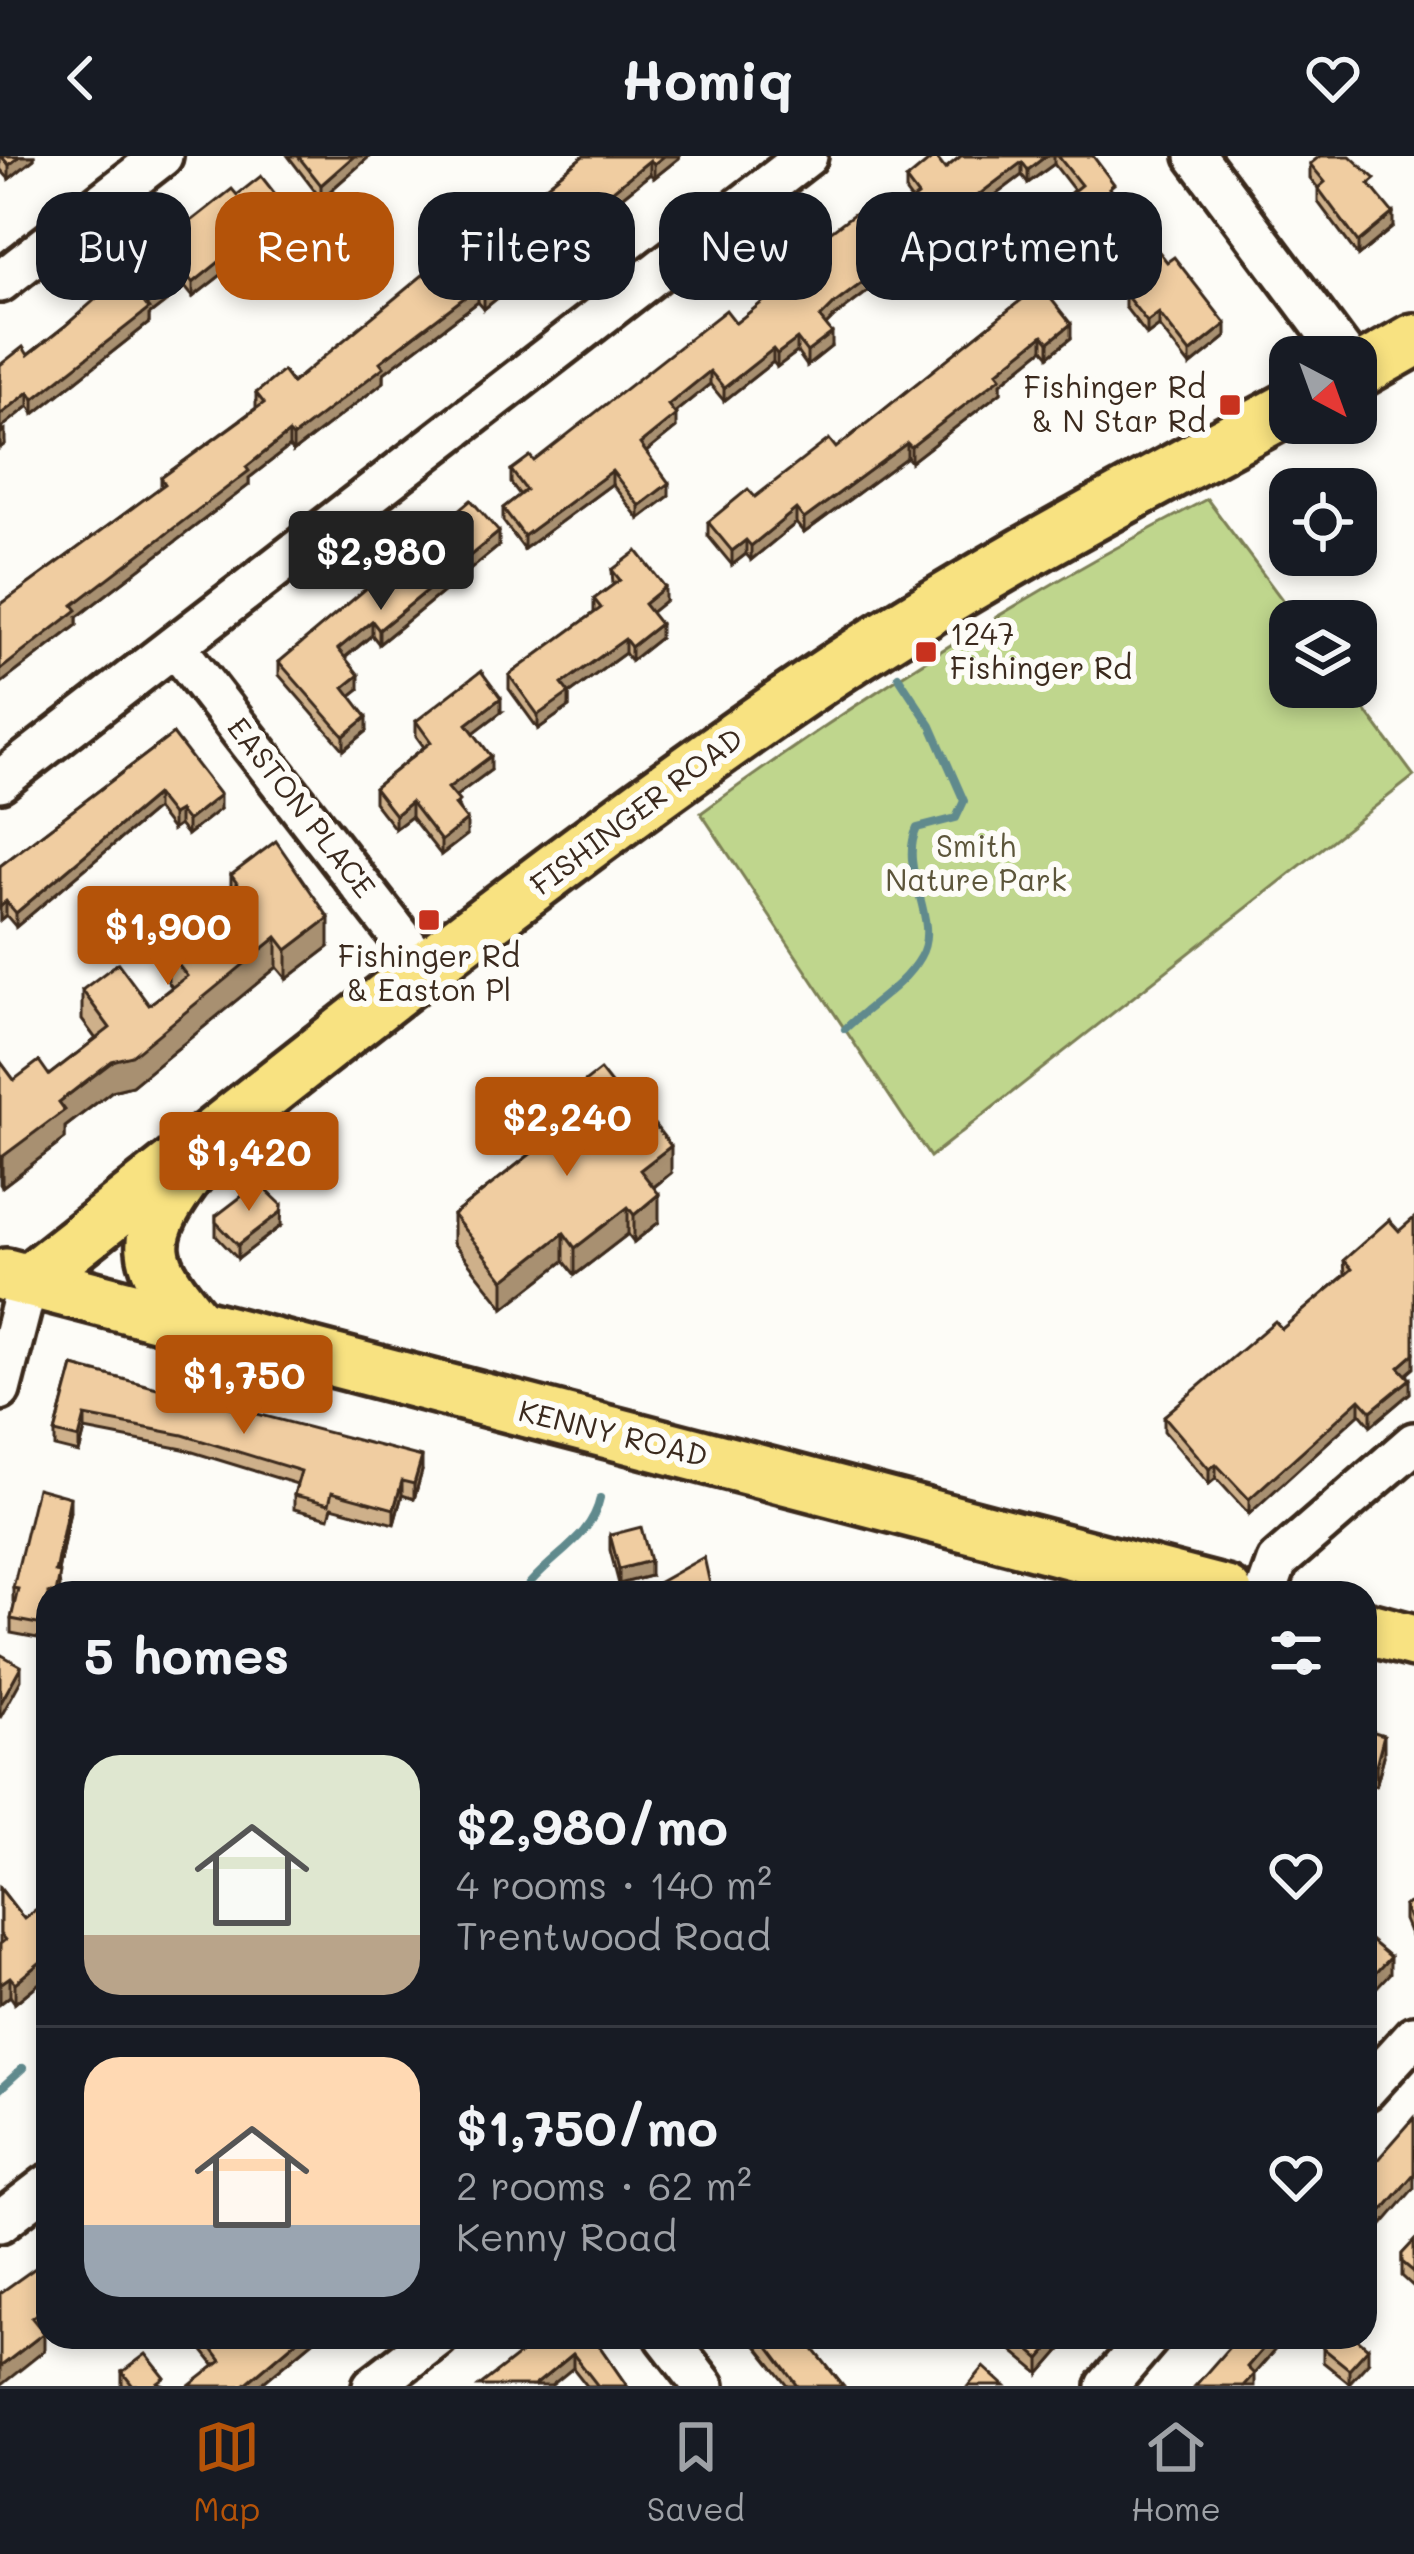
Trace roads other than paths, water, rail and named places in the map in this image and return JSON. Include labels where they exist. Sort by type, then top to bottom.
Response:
[{"type":"main road","points":[[1377,360],[1414,340]]},
{"type":"main road","name":"FISHINGER ROAD","points":[[14,1277],[222,1128],[676,780],[921,614],[1269,420]]},
{"type":"main road","points":[[198,1326],[157,1273],[151,1232],[159,1211],[222,1128]]},
{"type":"main road","name":"KENNY ROAD","points":[[14,1277],[1180,1581]]},
{"type":"main road","points":[[1377,1631],[1414,1641]]},
{"type":"street","points":[[0,282],[162,156]]},
{"type":"street","points":[[0,781],[807,156]]},
{"type":"street","points":[[1196,156],[1330,336]]},
{"type":"street","name":"EASTON PLACE","points":[[175,646],[426,970]]},
{"type":"street","points":[[0,1390],[14,1277]]},
{"type":"street","points":[[1270,1581],[1277,1562],[1414,1443]]},
{"type":"street","points":[[1377,2077],[1414,2036]]},
{"type":"street","points":[[0,2222],[36,2194]]},
{"type":"street","points":[[373,2386],[421,2349]]},
{"type":"street","points":[[675,2349],[704,2386]]},
{"type":"street","points":[[1107,2386],[1139,2349]]},
{"type":"waterway","points":[[845,1029],[895,987],[920,957],[926,927],[912,844],[917,828],[956,818],[964,801],[931,726],[898,676]]},
{"type":"waterway","points":[[531,1581],[588,1526],[600,1498]]},
{"type":"waterway","points":[[0,2089],[23,2068]]},
{"type":"place","name":"Fishinger Rd & N Star Rd","points":[[1230,405]]},
{"type":"place","name":"1247 Fishinger Rd","points":[[926,652]]},
{"type":"place","name":"Fishinger Rd & Easton Pl","points":[[429,920]]},
{"type":"park label","name":"Smith Nature Park","points":[[976,864]]}]
